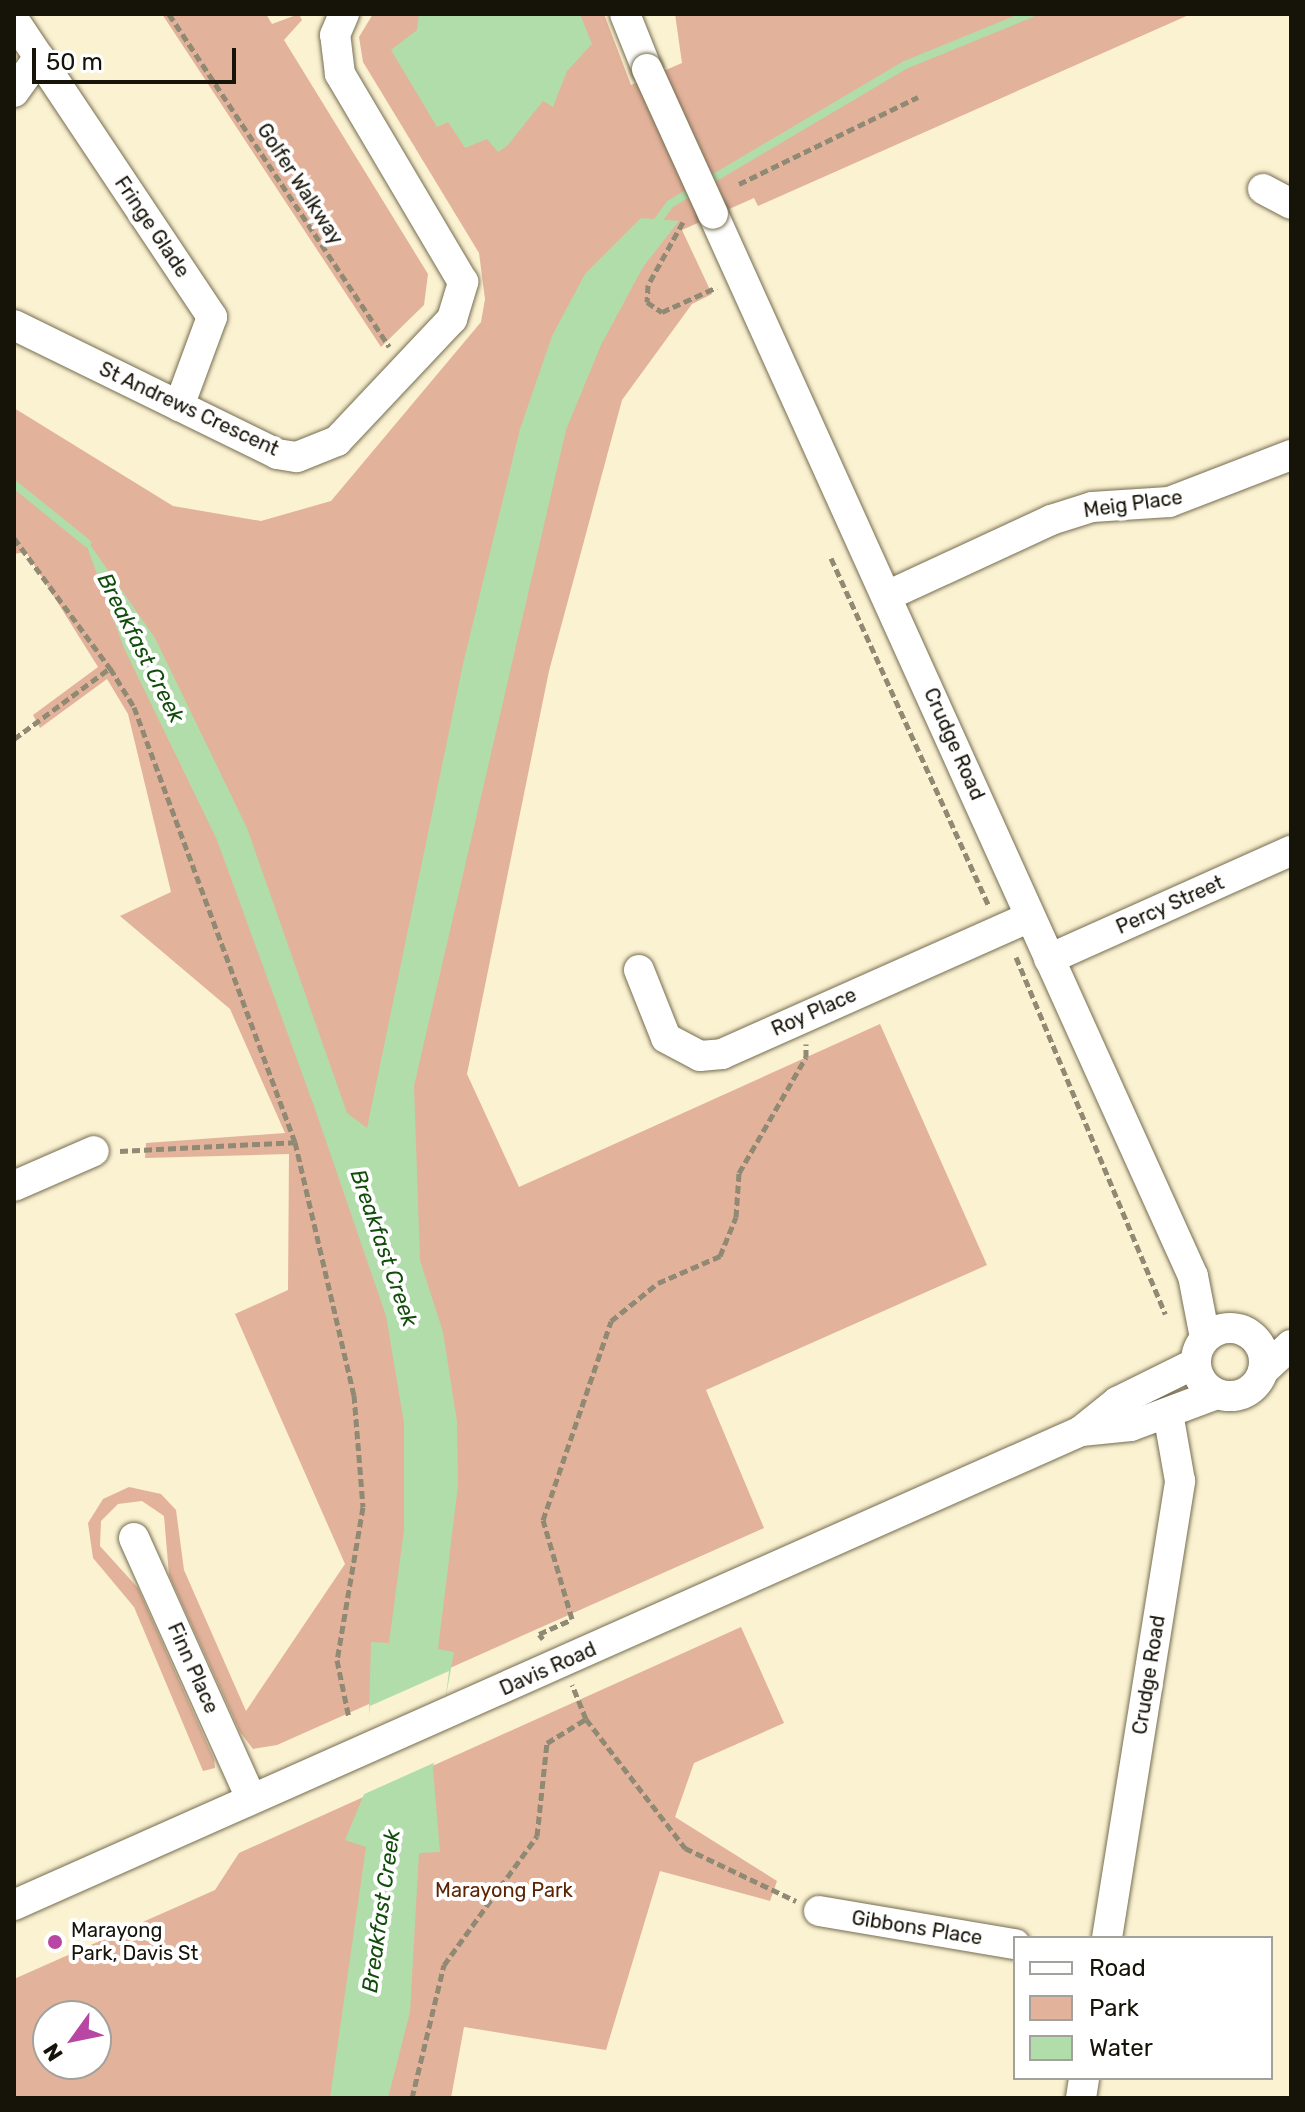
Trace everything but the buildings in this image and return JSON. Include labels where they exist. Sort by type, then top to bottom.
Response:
[{"type":"street","name":"St Andrews Crescent","points":[[14,325],[179,406],[297,457],[337,441],[452,319],[463,282],[340,74],[335,35],[344,14]]},
{"type":"street","name":"Crudge Road","points":[[625,14],[647,69],[889,595],[1030,917],[1193,1276],[1245,1333]]},
{"type":"street","name":"Fringe Glade","points":[[14,20],[212,317],[179,406]]},
{"type":"street","points":[[14,92],[39,57]]},
{"type":"street","points":[[1263,189],[1291,204]]},
{"type":"street","name":"Meig Place","points":[[889,595],[1051,520],[1092,507],[1169,502],[1291,455]]},
{"type":"street","name":"Percy Street","points":[[1049,959],[1291,851]]},
{"type":"street","name":"Roy Place","points":[[639,970],[652,1015],[683,1050],[722,1054],[1030,917]]},
{"type":"street","points":[[14,1186],[94,1151]]},
{"type":"street","name":"Crudge Road","points":[[1193,1276],[1200,1351]]},
{"type":"street","points":[[1291,1332],[1245,1333],[1263,1371],[1291,1345]]},
{"type":"street","name":"Davis Road","points":[[1081,1431],[1117,1402],[1200,1351],[1245,1333]]},
{"type":"street","points":[[1200,1351],[1217,1394]]},
{"type":"street","name":"Davis Road","points":[[14,1905],[1081,1431],[1168,1413],[1217,1394],[1251,1390],[1263,1371]]},
{"type":"street","name":"Crudge Road","points":[[1107,1936],[1180,1481],[1168,1413]]},
{"type":"street","name":"Finn Place","points":[[134,1538],[251,1798]]},
{"type":"street","name":"Gibbons Place","points":[[819,1911],[1013,1944]]},
{"type":"path","name":"Golfer Walkway","points":[[169,14],[405,372]]},
{"type":"path","points":[[739,184],[918,97]]},
{"type":"path","points":[[683,222],[648,285],[647,302],[662,312],[717,286]]},
{"type":"path","points":[[14,538],[110,668],[134,707],[295,1142],[354,1395],[363,1507],[337,1660],[349,1718]]},
{"type":"path","points":[[831,558],[990,907]]},
{"type":"path","points":[[14,739],[110,668]]},
{"type":"path","points":[[1015,956],[1165,1314]]},
{"type":"path","points":[[539,1634],[572,1619],[543,1520],[611,1321],[658,1283],[720,1256],[736,1217],[739,1173],[806,1057],[796,1020]]},
{"type":"path","points":[[139,1151],[295,1142]]},
{"type":"path","points":[[578,1694],[586,1719],[685,1848],[819,1911]]},
{"type":"path","points":[[412,2098],[444,1965],[537,1836],[547,1743],[586,1719]]},
{"type":"green space","points":[[162,14],[266,14],[272,24],[299,14],[302,20],[284,40],[428,274],[424,305],[381,347]]},
{"type":"green space","points":[[373,14],[604,14],[631,85],[682,63],[675,14],[1191,14],[758,206],[754,198],[682,230],[712,294],[692,304],[622,400],[549,671],[467,1074],[519,1187],[880,1024],[987,1265],[706,1390],[764,1528],[277,1745],[253,1749],[240,1732],[169,1575],[164,1516],[142,1501],[118,1504],[101,1521],[100,1546],[138,1588],[214,1759],[215,1768],[203,1771],[134,1607],[93,1558],[88,1523],[103,1499],[129,1487],[161,1494],[176,1510],[184,1570],[246,1711],[345,1564],[235,1314],[288,1290],[289,1154],[145,1158],[146,1143],[285,1133],[230,1009],[120,916],[171,892],[128,714],[107,679],[40,728],[33,715],[98,667],[26,552],[14,554],[14,408],[173,506],[261,521],[331,501],[481,322],[485,299],[479,253],[363,62],[359,37]]},
{"type":"green space","name":"Marayong Park","points":[[741,1627],[784,1723],[694,1763],[675,1817],[777,1881],[770,1901],[660,1871],[606,2050],[464,2027],[451,2098],[14,2098],[14,1979],[215,1890],[239,1853]]},
{"type":"water","points":[[419,14],[580,14],[592,44],[567,71],[553,107],[543,101],[507,146],[498,152],[487,139],[465,148],[448,122],[437,127],[391,50],[417,30]]},
{"type":"water","name":"Breakfast Creek","points":[[641,218],[679,221],[643,267],[601,345],[566,430],[414,1086],[420,1260],[443,1332],[457,1422],[458,1486],[438,1649],[454,1652],[433,1768],[440,1852],[419,1853],[410,2012],[388,2098],[330,2098],[366,1847],[345,1840],[367,1787],[371,1642],[389,1643],[404,1530],[404,1423],[386,1316],[314,1106],[217,840],[124,648],[82,533],[155,638],[247,828],[347,1113],[367,1128],[463,664],[520,429],[552,336],[585,274]]},
{"type":"pier","points":[[449,1671],[438,1761],[360,1796],[370,1706]]},
{"type":"waterway","points":[[654,226],[670,204],[905,65],[1030,14]]},
{"type":"waterway","points":[[14,484],[87,543]]},
{"type":"place","name":"Marayong Park, Davis St","points":[[55,1942]]}]
